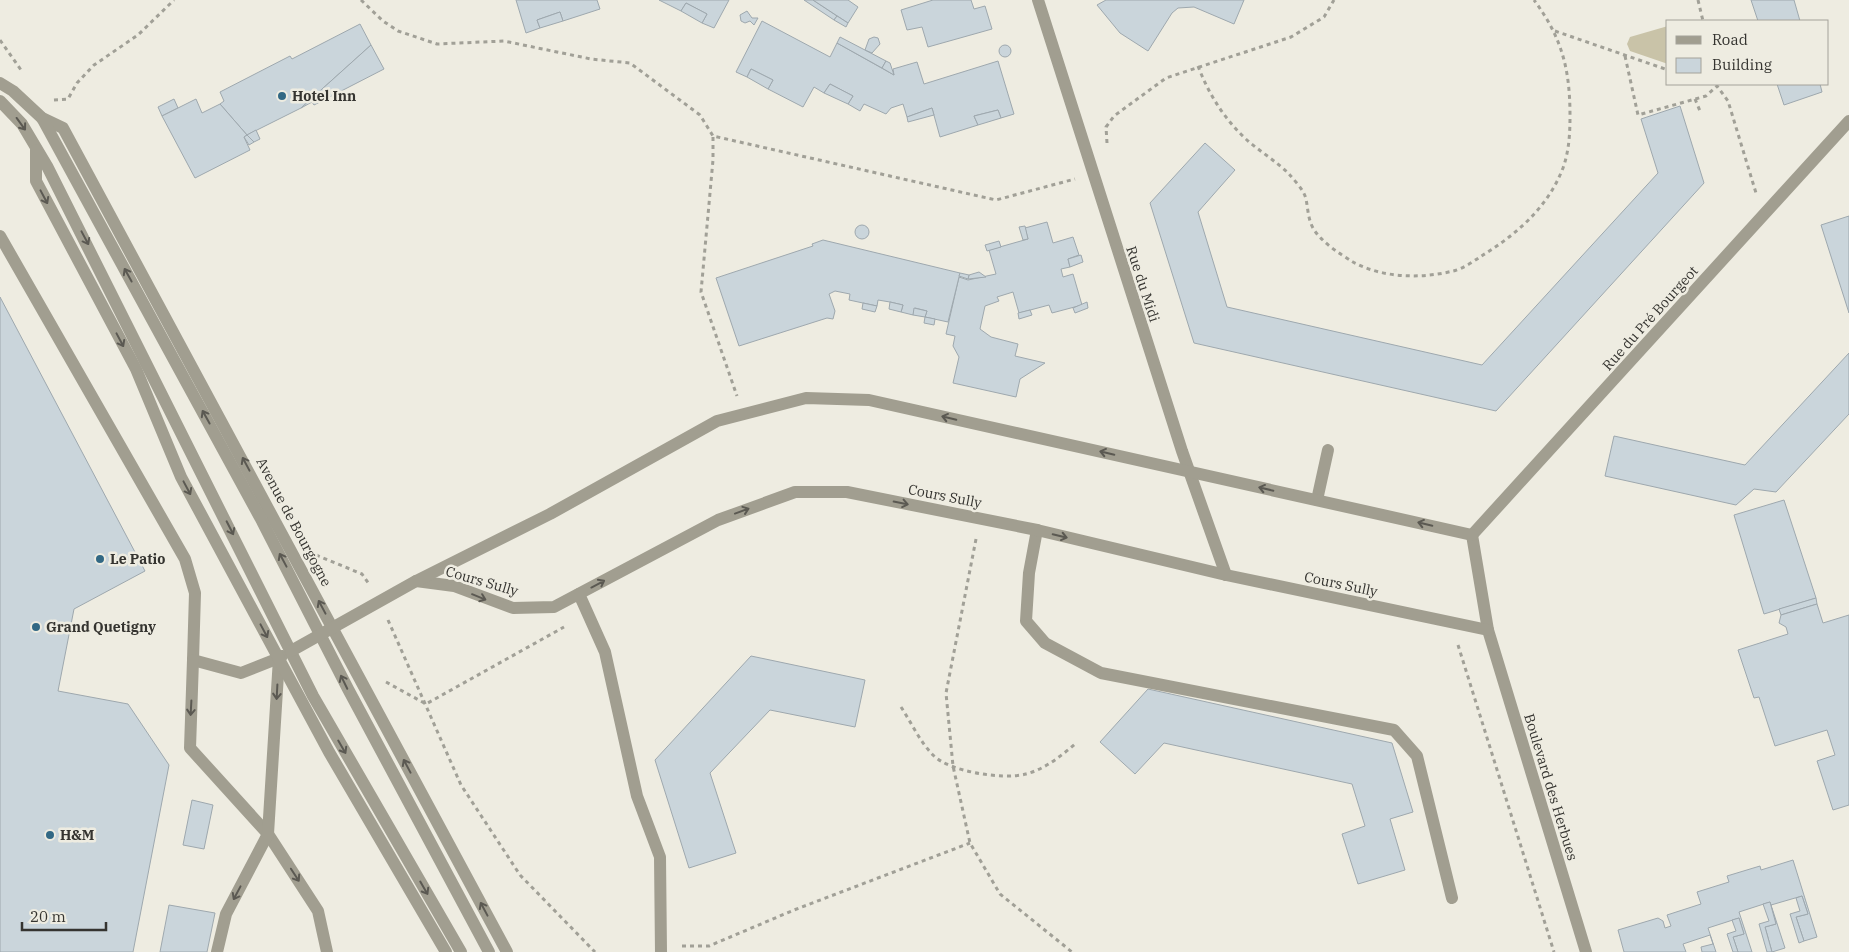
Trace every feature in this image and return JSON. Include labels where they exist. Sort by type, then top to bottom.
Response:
[{"type":"street","name":"Rue du Midi","points":[[1038,0],[1189,472],[1226,575]]},
{"type":"street","name":"Avenue de Bourgogne","points":[[0,84],[13,91],[42,118],[63,128],[507,952]]},
{"type":"street","points":[[0,101],[22,124],[92,251],[313,696],[461,952]]},
{"type":"street","name":"Avenue de Bourgogne","points":[[42,118],[262,520],[489,952]]},
{"type":"street","name":"Rue du Pré Bourgeot","points":[[1472,535],[1846,131]]},
{"type":"street","points":[[36,150],[36,181],[136,369],[181,477],[330,752],[446,952]]},
{"type":"street","points":[[0,236],[185,558],[194,593],[194,660],[190,748],[268,834],[318,911],[327,952]]},
{"type":"street","name":"Cours Sully","points":[[194,660],[241,673],[279,658],[416,581],[550,514],[718,421],[806,398],[869,400],[1472,535]]},
{"type":"street","points":[[1317,500],[1328,450]]},
{"type":"street","name":"Cours Sully","points":[[416,581],[454,586],[513,608],[554,606],[718,520],[796,492],[847,492],[1037,530],[1226,575],[1488,630]]},
{"type":"street","points":[[1037,530],[1029,573],[1026,621],[1045,643],[1101,673],[1394,730],[1417,756],[1452,898]]},
{"type":"street","name":"Boulevard des Herbues","points":[[1472,535],[1488,630],[1586,952]]},
{"type":"street","points":[[579,594],[604,652],[637,796],[660,857],[661,950]]},
{"type":"street","points":[[218,952],[226,914],[268,834],[279,658]]},
{"type":"path","points":[[53,100],[68,99],[77,83],[94,65],[138,35],[174,0]]},
{"type":"path","points":[[361,0],[383,21],[398,30],[437,44],[504,41],[591,59],[630,63],[700,115],[713,136],[713,160],[701,292],[743,414]]},
{"type":"path","points":[[1107,143],[1106,127],[1114,116],[1166,78],[1198,66],[1258,50],[1291,37],[1324,17],[1334,0]]},
{"type":"path","points":[[1198,66],[1206,88],[1224,115],[1247,139],[1288,173],[1306,196],[1314,230],[1327,242],[1354,262],[1369,269],[1401,276],[1428,275],[1454,271],[1499,245],[1538,211],[1557,182],[1568,148],[1569,78],[1554,31],[1534,0]]},
{"type":"path","points":[[1698,0],[1703,20]]},
{"type":"path","points":[[1554,31],[1666,69]]},
{"type":"path","points":[[1625,56],[1638,115],[1706,96],[1716,85],[1728,101],[1757,194]]},
{"type":"path","points":[[1696,99],[1700,111]]},
{"type":"path","points":[[713,136],[996,200],[1093,174]]},
{"type":"path","points":[[980,518],[946,693],[954,766],[970,844],[1000,894],[1072,952]]},
{"type":"path","points":[[380,601],[461,785],[520,875],[595,952]]},
{"type":"path","points":[[901,707],[934,756],[954,766],[984,775],[1025,774],[1054,761],[1076,744]]},
{"type":"path","points":[[661,950],[709,946],[794,910],[970,844]]},
{"type":"shaded area","points":[[1666,27],[1666,63],[1630,51],[1627,44],[1630,37]]},
{"type":"building","points":[[516,0],[597,0],[600,9],[563,21],[560,12],[537,20],[540,28],[526,33]]},
{"type":"building","points":[[659,0],[729,0],[714,28],[702,23],[707,14],[686,3],[681,11]]},
{"type":"building","points":[[804,0],[813,0],[837,16],[834,20]]},
{"type":"building","points":[[813,0],[848,0],[858,7],[848,23]]},
{"type":"building","points":[[933,0],[971,0],[974,9],[985,6],[992,29],[928,47],[922,27],[907,30],[901,10]]},
{"type":"building","points":[[1106,0],[1244,0],[1234,24],[1194,7],[1178,8],[1172,13],[1148,51],[1120,33],[1097,5]]},
{"type":"building","points":[[1751,0],[1794,0],[1800,20],[1758,20]]},
{"type":"building","points":[[686,3],[707,14],[702,23],[681,11]]},
{"type":"building","points":[[747,11],[752,18],[758,18],[754,25],[750,21],[745,23],[741,21],[740,15]]},
{"type":"building","points":[[560,12],[563,21],[540,28],[537,20]]},
{"type":"building","points":[[837,16],[848,23],[846,27],[834,20]]},
{"type":"building","points":[[762,21],[830,57],[837,43],[894,75],[893,69],[917,62],[924,84],[998,61],[1014,114],[1001,118],[998,110],[974,116],[978,125],[940,137],[932,108],[907,117],[903,104],[891,108],[886,114],[864,104],[860,111],[848,104],[853,96],[830,84],[824,93],[814,87],[803,107],[768,89],[773,80],[751,69],[747,77],[736,72]]},
{"type":"building","points":[[360,24],[371,45],[301,108],[247,135],[220,104],[224,101],[220,92],[290,56],[292,59]]},
{"type":"building","points":[[840,37],[886,61],[882,68],[837,43]]},
{"type":"building","points":[[878,38],[880,44],[872,53],[865,50],[869,39]]},
{"type":"building","points":[[371,45],[384,69],[314,105],[312,102],[301,108]]},
{"type":"building","points":[[1003,45],[1007,45],[1011,51],[1007,57],[1003,57],[999,53],[999,49]]},
{"type":"building","points":[[886,61],[890,63],[894,75],[882,68]]},
{"type":"building","points":[[751,69],[773,80],[768,89],[747,77]]},
{"type":"building","points":[[830,84],[853,96],[848,104],[824,93]]},
{"type":"building","points":[[1777,85],[1820,85],[1822,92],[1784,105]]},
{"type":"building","points":[[174,99],[178,108],[162,116],[158,107]]},
{"type":"building","points":[[196,99],[202,113],[220,104],[247,135],[244,137],[250,150],[195,178],[162,116]]},
{"type":"building","points":[[1680,106],[1704,183],[1496,411],[1194,343],[1150,203],[1205,143],[1235,170],[1198,212],[1227,307],[1482,365],[1658,173],[1641,119]]},
{"type":"building","points":[[932,108],[934,115],[908,122],[907,117]]},
{"type":"building","points":[[998,110],[1001,118],[978,125],[974,116]]},
{"type":"building","points":[[256,130],[260,139],[254,142],[247,135]]},
{"type":"building","points":[[247,135],[254,142],[249,145],[244,137]]},
{"type":"building","points":[[1849,216],[1849,313],[1821,225]]},
{"type":"building","points":[[1047,222],[1053,243],[1073,237],[1079,255],[1068,259],[1070,267],[1061,269],[1063,277],[1073,274],[1082,305],[1052,313],[1049,305],[1019,313],[1013,292],[997,297],[999,301],[985,306],[980,329],[991,337],[1018,344],[1015,356],[1045,363],[1020,379],[1016,397],[953,383],[959,357],[953,346],[955,336],[946,334],[959,277],[968,280],[996,274],[989,250],[1028,239],[1025,228]]},
{"type":"building","points":[[862,225],[867,227],[869,232],[867,237],[862,239],[857,237],[855,232],[857,227]]},
{"type":"building","points":[[1025,226],[1028,239],[1023,240],[1019,227]]},
{"type":"building","points":[[823,240],[960,273],[948,322],[925,317],[927,311],[915,308],[913,315],[901,312],[903,305],[878,300],[877,306],[849,300],[850,294],[835,291],[829,294],[835,311],[833,319],[827,318],[739,346],[716,278],[813,246],[812,244]]},
{"type":"building","points":[[999,241],[1001,247],[987,251],[985,245]]},
{"type":"building","points":[[1081,255],[1083,262],[1070,267],[1068,259]]},
{"type":"building","points":[[979,272],[986,277],[968,279],[969,275]]},
{"type":"building","points":[[960,273],[969,275],[968,279],[959,276]]},
{"type":"building","name":"Grand Quetigny","points":[[0,297],[145,571],[74,609],[58,691],[128,704],[169,765],[133,952],[0,952]]},
{"type":"building","points":[[890,302],[903,305],[901,312],[889,309]]},
{"type":"building","points":[[1087,302],[1088,308],[1075,313],[1073,308]]},
{"type":"building","points":[[863,303],[877,306],[875,312],[862,309]]},
{"type":"building","points":[[914,308],[927,311],[925,317],[913,315]]},
{"type":"building","points":[[1030,310],[1032,315],[1019,319],[1018,313]]},
{"type":"building","points":[[925,317],[935,319],[934,325],[924,323]]},
{"type":"building","points":[[1849,353],[1849,414],[1776,492],[1754,489],[1736,505],[1605,476],[1614,436],[1745,465]]},
{"type":"building","points":[[1784,500],[1816,598],[1764,614],[1734,515]]},
{"type":"building","points":[[1816,598],[1817,604],[1781,615],[1779,609]]},
{"type":"building","points":[[1817,604],[1823,623],[1849,615],[1849,805],[1833,810],[1817,761],[1835,755],[1827,730],[1775,746],[1759,697],[1754,698],[1738,650],[1788,634],[1786,627],[1779,623],[1781,615]]},
{"type":"building","points":[[751,656],[865,680],[855,727],[770,710],[710,773],[736,853],[689,868],[655,760]]},
{"type":"building","points":[[1148,689],[1392,743],[1413,812],[1390,819],[1405,870],[1358,884],[1342,834],[1365,826],[1352,784],[1164,743],[1135,774],[1100,742]]},
{"type":"building","points":[[192,800],[213,805],[204,849],[183,845]]},
{"type":"building","points":[[1793,860],[1817,937],[1804,941],[1796,917],[1808,914],[1802,896],[1771,905],[1785,948],[1772,952],[1765,927],[1776,924],[1770,902],[1739,912],[1752,952],[1738,952],[1733,937],[1744,934],[1739,918],[1708,928],[1716,952],[1702,952],[1701,947],[1713,944],[1710,935],[1683,944],[1686,952],[1624,952],[1618,930],[1658,918],[1663,921],[1665,928],[1671,926],[1667,915],[1701,904],[1697,892],[1729,882],[1727,876],[1760,866],[1761,870]]},
{"type":"building","points":[[1802,896],[1808,914],[1796,917],[1804,941],[1799,943],[1790,914],[1800,911],[1796,898]]},
{"type":"building","points":[[1770,902],[1776,924],[1765,927],[1772,952],[1767,952],[1759,924],[1769,921],[1763,904]]},
{"type":"building","points":[[169,905],[215,913],[207,952],[160,952]]},
{"type":"building","points":[[1739,918],[1744,934],[1733,937],[1738,952],[1733,952],[1727,934],[1736,931],[1732,920]]},
{"type":"place","name":"Hotel Inn","points":[[282,96]]},
{"type":"place","name":"Le Patio","points":[[100,559]]},
{"type":"place","name":"Grand Quetigny","points":[[36,627]]},
{"type":"place","name":"H&M","points":[[50,835]]}]
